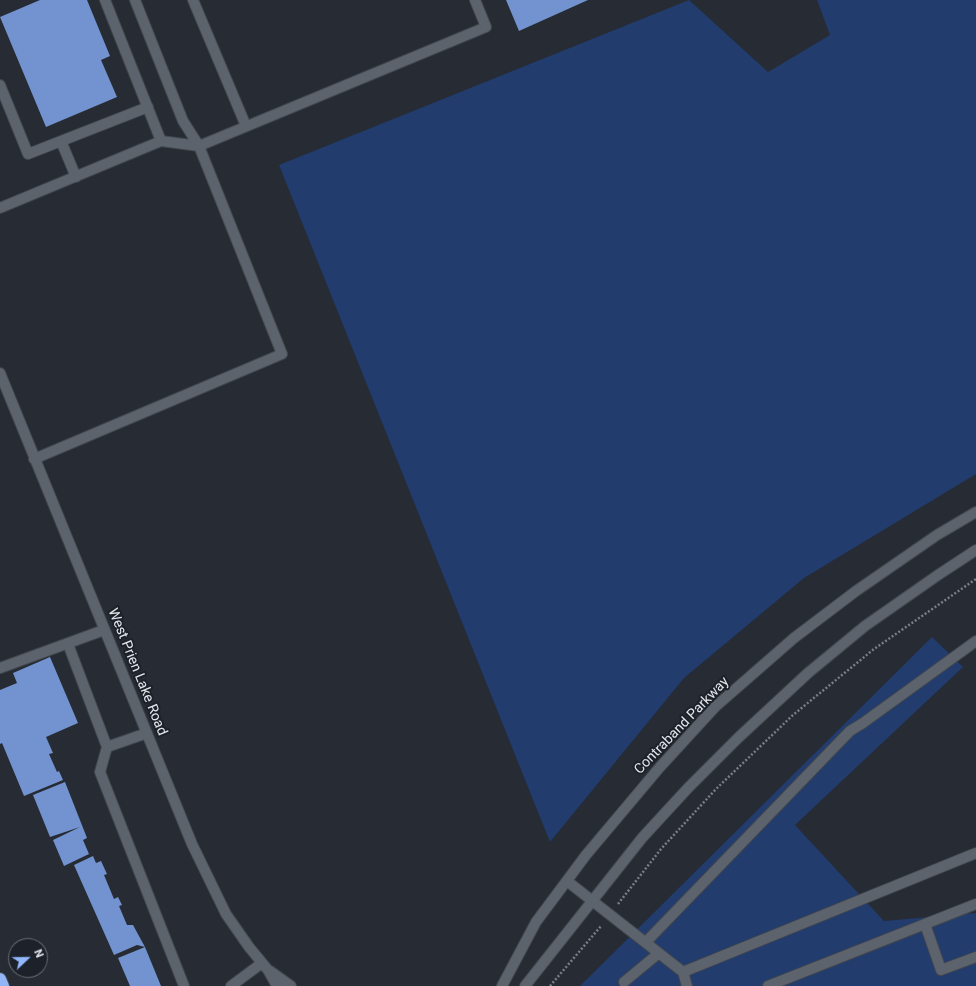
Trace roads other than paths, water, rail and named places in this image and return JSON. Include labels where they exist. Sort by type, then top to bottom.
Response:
[{"type":"highway","points":[[0,979],[3,986]]},
{"type":"street","points":[[105,0],[161,141]]},
{"type":"street","points":[[34,459],[282,354],[199,146],[183,121],[135,0]]},
{"type":"street","points":[[193,0],[246,126]]},
{"type":"street","points":[[0,208],[161,141],[199,146],[486,27],[475,0]]},
{"type":"street","points":[[0,85],[28,154],[148,107]]},
{"type":"street","points":[[61,141],[76,177]]},
{"type":"street","name":"West Prien Lake Road","points":[[0,373],[192,844],[226,914],[265,967],[276,986]]},
{"type":"street","name":"Contraband Parkway","points":[[502,986],[536,922],[586,855],[660,767],[716,707],[794,638],[856,591],[938,535],[976,512]]},
{"type":"street","points":[[525,986],[642,838],[688,788],[738,738],[790,689],[864,626],[976,550]]},
{"type":"street","points":[[0,668],[104,630]]},
{"type":"street","points":[[646,942],[850,731],[976,641]]},
{"type":"street","points":[[68,644],[107,747],[100,772],[184,986]]},
{"type":"street","points":[[107,747],[147,733]]},
{"type":"street","points":[[684,972],[976,853]]},
{"type":"street","points":[[567,881],[684,972],[687,986]]},
{"type":"street","points":[[768,986],[976,904]]},
{"type":"street","points":[[925,924],[942,970],[976,957]]},
{"type":"street","points":[[624,982],[659,953]]},
{"type":"street","points":[[231,986],[265,967]]},
{"type":"street","name":"West Prien Lake Road","points":[[265,967],[291,986]]}]
